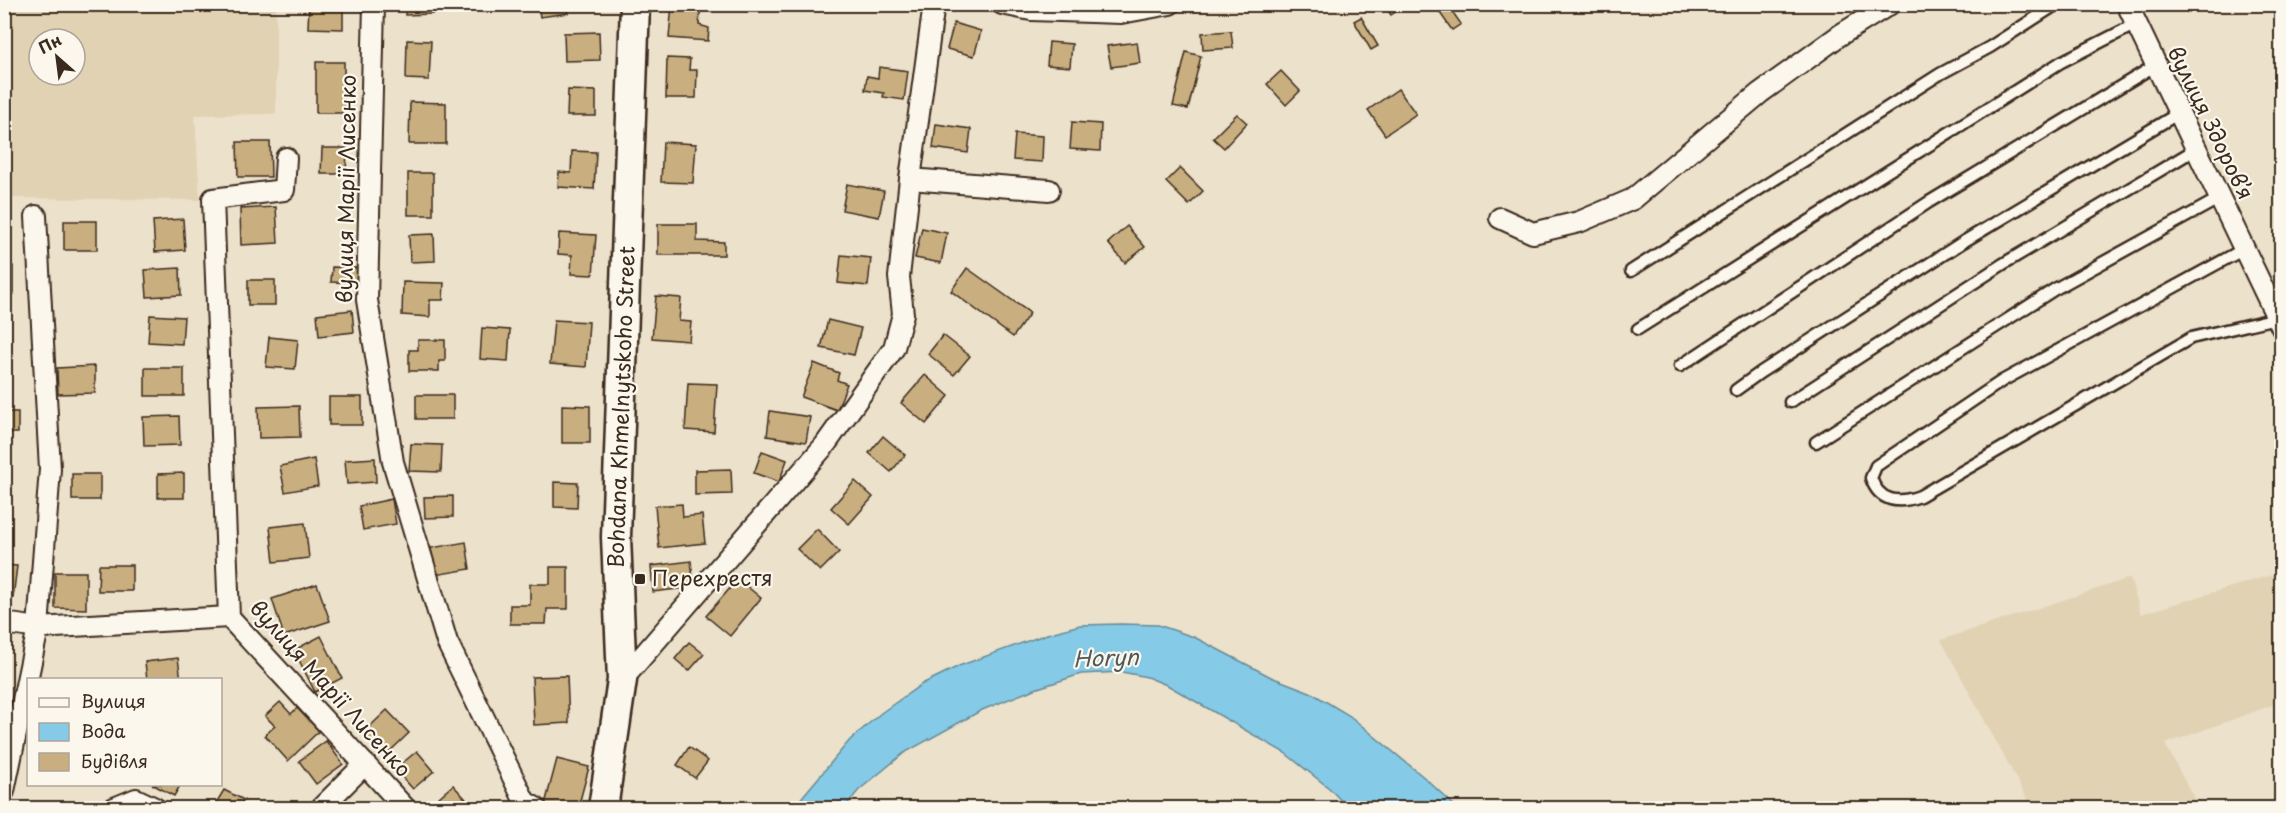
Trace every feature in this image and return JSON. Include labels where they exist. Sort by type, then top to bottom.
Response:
[{"type":"street","name":"вулиця Марії Лисенко","points":[[374,4],[367,300],[393,462],[447,642],[525,802],[536,808]]},
{"type":"street","name":"Bohdana Khmelnytskoho Street","points":[[603,808],[622,680],[616,537],[635,4]]},
{"type":"street","points":[[622,680],[825,445],[894,348],[903,314],[898,276],[909,178],[934,4]]},
{"type":"street","points":[[1002,4],[1031,10],[1121,9],[1170,4]]},
{"type":"street","points":[[1500,218],[1533,232],[1579,222],[1633,199],[1760,93],[1840,35],[1890,4]]},
{"type":"street","name":"вулиця Здоровʼя","points":[[2127,4],[2279,323]]},
{"type":"street","name":"вулиця Марії Лисенко","points":[[286,158],[284,190],[213,199],[229,617],[405,808]]},
{"type":"street","points":[[909,178],[1049,190]]},
{"type":"street","points":[[28,678],[38,628],[50,469],[36,216]]},
{"type":"street","points":[[4,623],[38,628],[229,617]]},
{"type":"street","points":[[4,790],[27,680]]},
{"type":"street","points":[[321,808],[365,764]]},
{"type":"street","points":[[114,808],[136,799],[155,808]]},
{"type":"lane","points":[[1631,271],[1940,74],[2057,4]]},
{"type":"lane","points":[[1638,329],[2061,62],[2136,24]]},
{"type":"lane","points":[[1680,366],[1929,202],[2156,65]]},
{"type":"lane","points":[[1736,390],[1963,242],[2179,113]]},
{"type":"lane","points":[[1790,402],[2003,264],[2196,149]]},
{"type":"lane","points":[[1816,442],[2055,289],[2220,198]]},
{"type":"lane","points":[[2244,249],[2002,381],[1876,466],[1871,478],[1875,488],[1883,497],[1907,501],[1920,496],[2191,338],[2279,323]]},
{"type":"shaded area","points":[[5,4],[276,5],[276,114],[195,115],[200,200],[5,198]]},
{"type":"shaded area","points":[[2281,572],[2281,702],[2165,744],[2199,808],[2032,808],[1941,640],[2130,578],[2141,614]]},
{"type":"water","name":"Horyn","points":[[1080,625],[1158,625],[1194,637],[1271,677],[1310,692],[1350,716],[1457,808],[1348,808],[1329,788],[1285,753],[1169,686],[1147,677],[1122,672],[1081,674],[982,710],[904,753],[859,790],[844,808],[793,808],[850,740],[881,713],[922,684],[959,666],[1047,634]]},
{"type":"building","points":[[309,4],[343,4],[343,29],[308,28]]},
{"type":"building","points":[[405,4],[432,4],[432,14],[405,15]]},
{"type":"building","points":[[538,4],[566,4],[568,13],[540,17]]},
{"type":"building","points":[[672,4],[701,4],[699,25],[709,28],[708,41],[669,38]]},
{"type":"building","points":[[879,4],[917,4],[917,6],[879,10]]},
{"type":"building","points":[[1384,4],[1405,4],[1406,5],[1391,15]]},
{"type":"building","points":[[1447,4],[1461,24],[1452,30],[1435,6]]},
{"type":"building","points":[[1361,17],[1378,46],[1371,50],[1354,21]]},
{"type":"building","points":[[954,23],[981,31],[974,56],[947,49]]},
{"type":"building","points":[[1231,31],[1233,48],[1203,50],[1202,33]]},
{"type":"building","points":[[599,32],[600,60],[565,61],[564,33]]},
{"type":"building","points":[[407,40],[431,41],[429,80],[406,79]]},
{"type":"building","points":[[1049,42],[1072,44],[1070,67],[1047,65]]},
{"type":"building","points":[[1137,42],[1140,63],[1111,67],[1107,46]]},
{"type":"building","points":[[1186,52],[1201,56],[1188,109],[1173,106]]},
{"type":"building","points":[[667,58],[690,59],[689,70],[697,70],[696,98],[666,98]]},
{"type":"building","points":[[316,62],[344,62],[344,113],[316,113]]},
{"type":"building","points":[[879,67],[908,71],[904,100],[883,97],[884,93],[865,90],[867,76],[878,78]]},
{"type":"building","points":[[1281,71],[1300,91],[1286,105],[1267,84]]},
{"type":"building","points":[[1398,89],[1416,114],[1385,135],[1368,110]]},
{"type":"building","points":[[568,90],[596,91],[596,116],[567,116]]},
{"type":"building","points":[[410,102],[446,103],[446,144],[409,144]]},
{"type":"building","points":[[1237,114],[1247,123],[1224,148],[1213,138]]},
{"type":"building","points":[[1072,122],[1101,124],[1100,151],[1070,149]]},
{"type":"building","points":[[936,124],[971,129],[968,153],[933,148]]},
{"type":"building","points":[[1015,134],[1043,136],[1042,162],[1013,160]]},
{"type":"building","points":[[237,142],[270,142],[271,177],[238,177]]},
{"type":"building","points":[[663,142],[696,144],[693,183],[661,182]]},
{"type":"building","points":[[322,148],[347,148],[346,174],[321,174]]},
{"type":"building","points":[[572,151],[596,152],[594,189],[558,187],[559,172],[571,173]]},
{"type":"building","points":[[1180,168],[1203,191],[1189,205],[1166,182]]},
{"type":"building","points":[[408,173],[433,173],[433,215],[408,215]]},
{"type":"building","points":[[847,184],[884,191],[879,217],[842,210]]},
{"type":"building","points":[[276,207],[278,243],[241,245],[240,209]]},
{"type":"building","points":[[183,219],[185,250],[155,252],[153,221]]},
{"type":"building","points":[[64,221],[97,221],[97,250],[64,250]]},
{"type":"building","points":[[658,224],[697,224],[697,241],[724,242],[724,255],[658,255]]},
{"type":"building","points":[[1127,226],[1145,247],[1125,263],[1108,243]]},
{"type":"building","points":[[922,228],[947,233],[941,263],[915,258]]},
{"type":"building","points":[[559,233],[596,235],[593,275],[571,274],[572,255],[558,254]]},
{"type":"building","points":[[434,234],[435,261],[410,262],[409,235]]},
{"type":"building","points":[[841,255],[871,258],[868,286],[838,283]]},
{"type":"building","points":[[4,266],[13,266],[13,294],[4,293]]},
{"type":"building","points":[[332,267],[359,268],[358,283],[331,282]]},
{"type":"building","points":[[180,268],[181,295],[147,297],[145,270]]},
{"type":"building","points":[[967,268],[1030,313],[1013,337],[951,291]]},
{"type":"building","points":[[248,280],[275,280],[275,305],[248,305]]},
{"type":"building","points":[[403,282],[444,283],[443,300],[430,300],[430,317],[402,315]]},
{"type":"building","points":[[656,296],[681,298],[679,321],[691,322],[689,341],[652,338]]},
{"type":"building","points":[[352,310],[354,332],[319,336],[317,314]]},
{"type":"building","points":[[150,315],[184,317],[182,344],[148,342]]},
{"type":"building","points":[[554,320],[589,322],[586,367],[550,364]]},
{"type":"building","points":[[828,320],[861,328],[854,355],[821,348]]},
{"type":"building","points":[[482,328],[510,330],[508,361],[480,359]]},
{"type":"building","points":[[943,335],[970,356],[954,375],[928,354]]},
{"type":"building","points":[[269,337],[298,340],[295,369],[266,367]]},
{"type":"building","points":[[418,340],[445,340],[445,361],[439,361],[439,371],[409,371],[409,350],[418,350]]},
{"type":"building","points":[[814,363],[839,373],[837,380],[847,384],[837,410],[801,397]]},
{"type":"building","points":[[95,366],[95,393],[58,394],[57,368]]},
{"type":"building","points":[[145,368],[184,368],[184,396],[145,396]]},
{"type":"building","points":[[925,375],[949,396],[926,424],[901,403]]},
{"type":"building","points":[[688,383],[717,384],[714,432],[685,430]]},
{"type":"building","points":[[416,395],[453,395],[453,419],[416,419]]},
{"type":"building","points":[[329,397],[362,397],[362,425],[329,425]]},
{"type":"building","points":[[562,405],[590,406],[590,443],[562,443]]},
{"type":"building","points":[[299,406],[300,437],[259,438],[258,407]]},
{"type":"building","points":[[770,411],[810,417],[806,442],[767,436]]},
{"type":"building","points":[[4,412],[18,412],[18,433],[4,433]]},
{"type":"building","points":[[179,416],[180,445],[144,446],[143,417]]},
{"type":"building","points":[[883,436],[905,455],[891,472],[869,453]]},
{"type":"building","points":[[411,444],[442,445],[441,472],[409,471]]},
{"type":"building","points":[[762,451],[787,460],[779,482],[754,473]]},
{"type":"building","points":[[375,458],[376,482],[347,484],[345,460]]},
{"type":"building","points":[[314,459],[318,486],[285,492],[280,466]]},
{"type":"building","points":[[731,469],[732,494],[695,495],[695,470]]},
{"type":"building","points":[[184,473],[184,498],[158,498],[158,474]]},
{"type":"building","points":[[72,474],[100,474],[100,500],[72,500]]},
{"type":"building","points":[[855,481],[873,497],[849,524],[831,508]]},
{"type":"building","points":[[554,482],[578,483],[577,508],[554,507]]},
{"type":"building","points":[[453,496],[453,517],[425,518],[424,497]]},
{"type":"building","points":[[392,499],[396,524],[363,530],[359,506]]},
{"type":"building","points":[[682,504],[683,517],[702,515],[705,543],[659,548],[655,506]]},
{"type":"building","points":[[305,523],[309,558],[274,562],[270,527]]},
{"type":"building","points":[[817,529],[839,552],[820,571],[797,549]]},
{"type":"building","points":[[466,542],[470,569],[435,575],[431,548]]},
{"type":"building","points":[[691,561],[694,587],[653,592],[651,566]]},
{"type":"building","points":[[4,565],[17,566],[13,598],[4,597]]},
{"type":"building","points":[[99,565],[132,565],[132,591],[98,591]]},
{"type":"building","points":[[550,567],[568,567],[568,609],[547,609],[546,624],[510,624],[510,605],[530,605],[530,584],[550,584]]},
{"type":"building","points":[[55,572],[86,572],[86,609],[55,608]]},
{"type":"building","points":[[738,579],[761,598],[730,636],[706,616]]},
{"type":"building","points":[[317,584],[330,621],[284,636],[272,599]]},
{"type":"building","points":[[321,636],[342,678],[315,692],[294,650]]},
{"type":"building","points":[[689,642],[704,654],[689,671],[675,659]]},
{"type":"building","points":[[178,658],[181,678],[147,678],[145,662]]},
{"type":"building","points":[[567,676],[569,723],[534,725],[532,677]]},
{"type":"building","points":[[280,702],[291,714],[297,708],[319,731],[288,761],[265,735],[275,726],[265,716]]},
{"type":"building","points":[[387,710],[409,733],[385,756],[363,733]]},
{"type":"building","points":[[326,741],[343,764],[316,784],[299,761]]},
{"type":"building","points":[[689,747],[708,761],[695,778],[677,765]]},
{"type":"building","points":[[417,751],[434,771],[413,789],[395,769]]},
{"type":"building","points":[[557,759],[589,767],[578,808],[544,808]]},
{"type":"building","points":[[453,785],[474,808],[435,808],[431,804]]},
{"type":"building","points":[[156,786],[180,786],[174,796]]},
{"type":"building","points":[[224,790],[244,800],[239,808],[213,808]]},
{"type":"place","name":"Перехрестя","points":[[640,579]]}]
